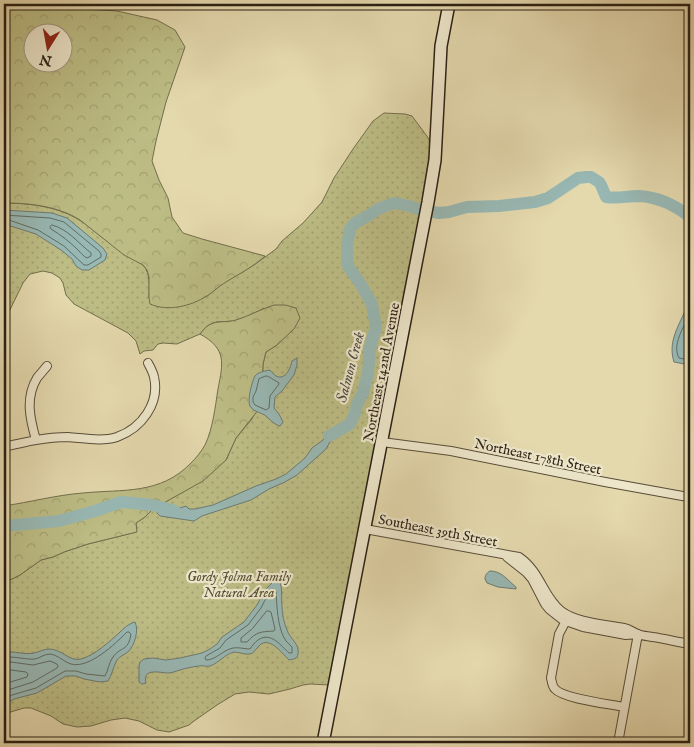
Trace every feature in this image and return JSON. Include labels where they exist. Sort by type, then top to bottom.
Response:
[{"type":"street","name":"Northeast 142nd Avenue","points":[[323,743],[425,220],[434,160],[440,46],[449,4]]},
{"type":"street","points":[[4,447],[36,440],[66,437],[101,439],[116,437],[130,431],[143,419],[151,407],[155,390],[154,377],[148,363]]},
{"type":"street","points":[[36,440],[30,416],[30,397],[36,379],[47,366]]},
{"type":"street","name":"Northeast 178th Street","points":[[382,442],[451,451],[688,497]]},
{"type":"street","name":"Southeast 39th Street","points":[[365,529],[505,555],[526,572],[549,610],[557,616],[567,618],[582,627],[626,636],[638,634],[690,644]]},
{"type":"street","points":[[567,618],[559,634],[551,678],[552,685],[565,696],[624,707]]},
{"type":"street","points":[[618,743],[638,634]]},
{"type":"green space","points":[[4,4],[117,11],[157,20],[175,30],[185,47],[166,102],[152,161],[168,198],[172,217],[183,233],[265,256],[201,300],[179,307],[164,308],[150,304],[149,277],[143,265],[124,255],[71,215],[53,208],[4,203]]},
{"type":"green space","name":"Gordy Jolma Family Natural Area","points":[[384,113],[412,116],[429,139],[430,152],[418,230],[329,685],[303,685],[269,694],[249,692],[235,694],[189,725],[169,732],[157,730],[139,721],[125,718],[91,726],[77,727],[63,724],[51,716],[31,708],[24,708],[4,714],[4,583],[20,575],[41,560],[88,544],[136,532],[136,523],[153,509],[191,487],[226,460],[236,438],[252,419],[262,398],[263,364],[266,352],[285,337],[264,308],[234,321],[216,322],[207,326],[200,334],[177,344],[158,344],[153,350],[144,351],[140,354],[136,341],[128,333],[74,304],[66,295],[60,278],[52,273],[43,271],[30,274],[23,283],[4,322],[4,203],[50,208],[68,214],[84,223],[143,265],[148,276],[149,298],[207,296],[223,283],[254,265],[276,249],[282,241],[303,223],[322,202],[334,178],[373,121]]},
{"type":"green space","points":[[274,305],[296,308],[300,318],[294,329],[277,345],[266,352],[263,364],[262,398],[259,409],[236,438],[226,460],[203,481],[153,509],[136,523],[137,532],[88,544],[41,560],[20,575],[4,583],[4,506],[73,494],[154,486],[167,481],[179,473],[197,457],[208,438],[221,372],[222,364],[219,351],[215,345],[200,334],[212,323],[236,320]]},
{"type":"water","points":[[4,210],[52,213],[67,218],[103,248],[107,254],[105,260],[89,270],[82,270],[61,250],[36,234],[4,224]]},
{"type":"water","points":[[690,310],[690,365],[674,362],[672,349],[676,330],[685,311]]},
{"type":"water","points":[[297,358],[294,375],[275,397],[274,408],[283,422],[279,426],[251,408],[249,400],[251,386],[255,376],[262,372],[270,370],[276,376],[283,377],[289,370],[292,361]]},
{"type":"water","points":[[347,422],[339,434],[331,440],[326,449],[297,475],[251,500],[202,516],[194,521],[160,516],[157,513],[159,505],[180,508],[186,506],[189,509],[195,509],[213,505],[276,479],[286,474],[305,458],[312,448],[323,440],[330,431],[339,424]]},
{"type":"water","points":[[490,571],[501,574],[516,589],[498,587],[487,583],[485,577]]},
{"type":"water","points":[[279,580],[283,618],[288,633],[298,647],[296,658],[289,660],[275,646],[266,643],[250,654],[234,652],[210,666],[191,667],[170,673],[149,673],[146,683],[142,684],[139,682],[139,666],[140,662],[144,659],[166,660],[180,658],[202,653],[210,649],[222,637],[244,622],[257,605],[265,590],[274,581]]},
{"type":"water","points":[[135,622],[136,637],[133,645],[128,652],[117,660],[108,681],[100,682],[76,676],[66,676],[37,693],[14,699],[4,705],[4,652],[36,653],[49,649],[58,651],[73,659],[81,659],[96,652],[126,626]]},
{"type":"waterway","name":"Salmon Creek","points":[[329,436],[350,424],[363,393],[368,373],[370,348],[376,328],[372,304],[348,266],[347,246],[352,226],[378,209],[395,203],[439,213],[467,207],[535,202],[548,198],[578,178],[591,177],[599,182],[606,197],[639,196],[653,198],[672,205],[690,217]]},
{"type":"waterway","name":"Salmon Creek","points":[[4,526],[59,521],[121,502],[153,505],[175,511]]}]
